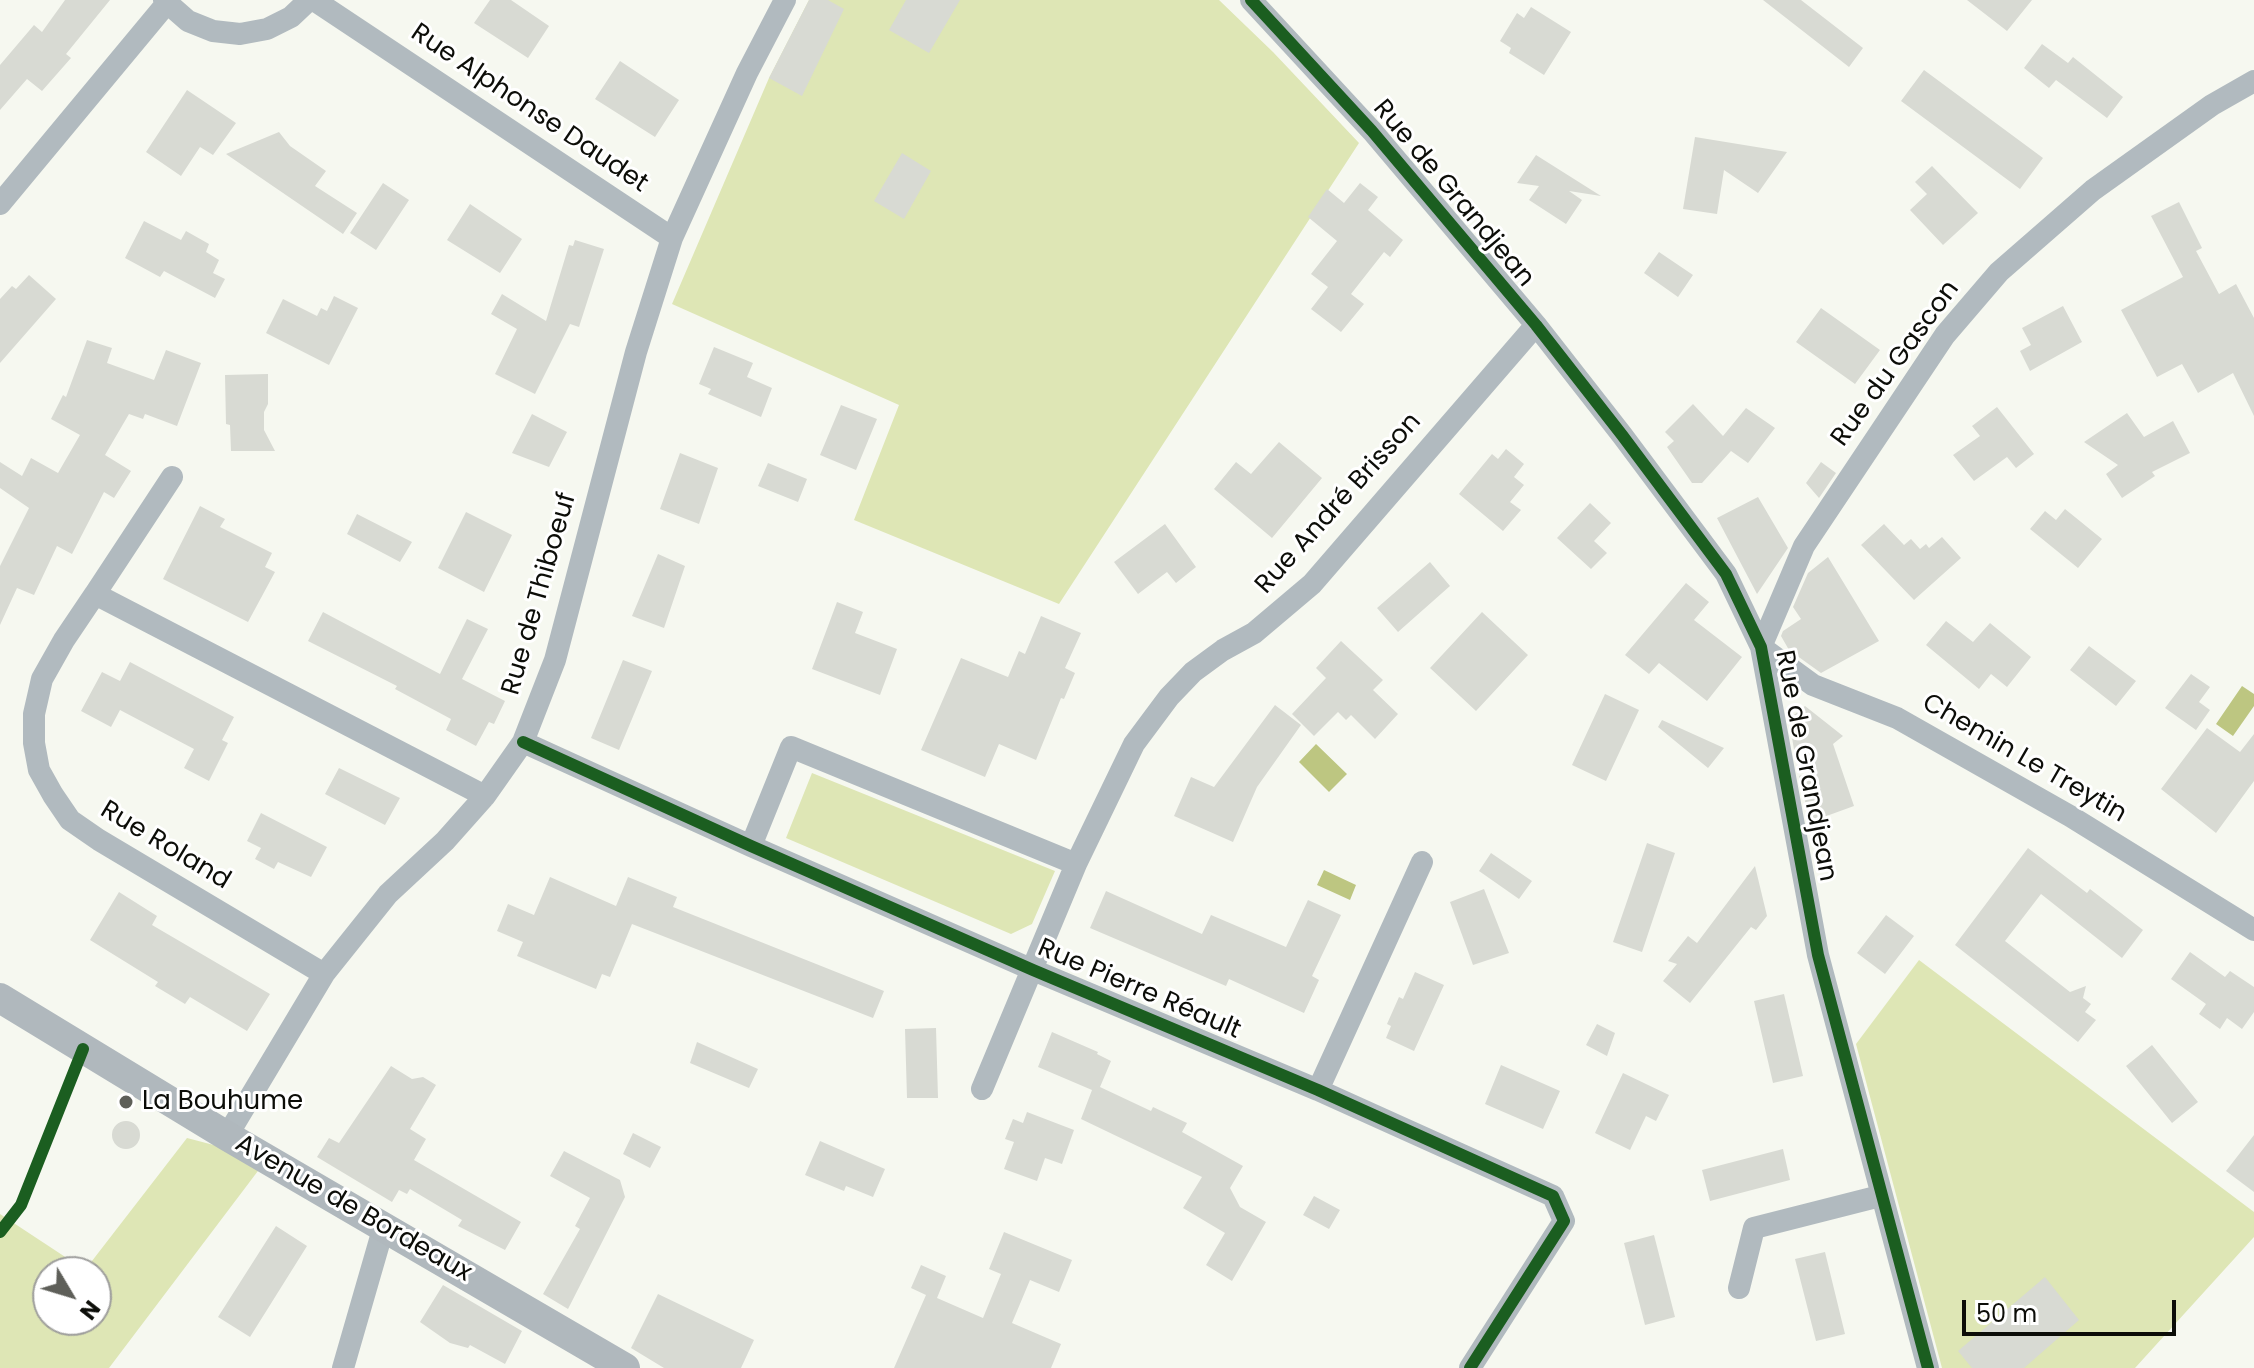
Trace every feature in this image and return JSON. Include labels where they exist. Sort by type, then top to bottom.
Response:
[{"type":"main road","name":"Avenue de Bordeaux","points":[[0,998],[227,1136],[625,1368]]},
{"type":"street","points":[[0,204],[166,2],[188,21],[213,31],[240,34],[267,29],[291,17],[311,0]]},
{"type":"street","name":"Rue Alphonse Daudet","points":[[311,0],[672,238]]},
{"type":"street","name":"Rue de Thiboeuf","points":[[227,1136],[324,974],[388,894],[445,841],[485,796],[523,742],[555,660],[636,352],[672,238],[747,73],[785,0]]},
{"type":"street","name":"Rue de Grandjean","points":[[1251,0],[1372,131],[1536,325],[1726,574],[1761,647],[1818,955],[1928,1368]]},
{"type":"street","name":"Rue du Gascon","points":[[1761,647],[1804,546],[1945,335],[1999,272],[2093,190],[2212,105],[2254,81]]},
{"type":"street","name":"Rue André Brisson","points":[[982,1089],[1076,864],[1134,744],[1169,697],[1193,672],[1254,633],[1312,584],[1536,325]]},
{"type":"street","name":"Rue Roland","points":[[172,477],[64,640],[42,679],[34,714],[34,743],[39,770],[70,820],[324,974]]},
{"type":"street","points":[[95,594],[485,796]]},
{"type":"street","name":"Chemin Le Treytin","points":[[1761,647],[1813,685],[1897,718],[2070,816],[2254,930]]},
{"type":"street","name":"Rue Pierre Réault","points":[[523,742],[751,846],[1033,970],[1318,1090],[1553,1196],[1564,1221],[1470,1368]]},
{"type":"street","points":[[751,846],[791,747],[1076,864]]},
{"type":"street","points":[[1318,1090],[1422,862]]},
{"type":"street","points":[[1739,1288],[1754,1228],[1880,1196]]},
{"type":"street","points":[[343,1368],[384,1226]]},
{"type":"shaded area","points":[[809,0],[1219,0],[1359,143],[1059,604],[854,520],[899,405],[672,304],[769,78]]},
{"type":"shaded area","points":[[2242,686],[2254,694],[2254,706],[2233,736],[2216,724]]},
{"type":"shaded area","points":[[1316,744],[1347,774],[1329,792],[1299,762]]},
{"type":"shaded area","points":[[812,773],[1055,871],[1032,924],[1011,934],[786,838]]},
{"type":"shaded area","points":[[1324,870],[1356,885],[1350,900],[1317,885]]},
{"type":"shaded area","points":[[1919,960],[2254,1212],[2254,1237],[2135,1368],[1942,1368],[1856,1044]]},
{"type":"shaded area","points":[[187,1138],[267,1159],[109,1368],[0,1368],[0,1214],[64,1256],[32,1256],[32,1336],[112,1336],[112,1256],[96,1256]]},
{"type":"building","points":[[65,0],[110,0],[66,54],[71,58],[42,91],[27,79],[0,110],[0,65],[34,25],[42,32]]},
{"type":"building","points":[[490,0],[511,0],[549,26],[528,58],[474,23]]},
{"type":"building","points":[[809,0],[828,0],[844,9],[802,96],[769,78]]},
{"type":"building","points":[[906,0],[960,0],[929,53],[889,30]]},
{"type":"building","points":[[1763,0],[1801,0],[1863,48],[1849,67]]},
{"type":"building","points":[[1967,0],[2032,0],[2007,31]]},
{"type":"building","points":[[1531,7],[1571,32],[1544,75],[1509,53],[1511,48],[1500,41],[1517,13],[1524,18]]},
{"type":"building","points":[[2042,44],[2068,63],[2073,57],[2123,97],[2107,118],[2056,80],[2049,88],[2024,68]]},
{"type":"building","points":[[620,61],[679,100],[655,137],[595,99]]},
{"type":"building","points":[[1924,70],[2043,158],[2020,189],[1901,101]]},
{"type":"building","points":[[187,90],[236,123],[213,155],[200,147],[181,176],[146,152]]},
{"type":"building","points":[[279,132],[290,146],[326,171],[315,186],[357,213],[343,234],[226,154]]},
{"type":"building","points":[[1695,137],[1787,152],[1758,193],[1724,170],[1717,214],[1683,209]]},
{"type":"building","points":[[902,153],[931,171],[904,219],[874,201]]},
{"type":"building","points":[[1536,155],[1601,196],[1569,191],[1582,200],[1566,224],[1529,200],[1539,186],[1517,183]]},
{"type":"building","points":[[1932,166],[1978,213],[1943,245],[1910,210],[1927,194],[1915,182]]},
{"type":"building","points":[[383,183],[409,200],[376,250],[350,233]]},
{"type":"building","points":[[1360,183],[1378,197],[1368,210],[1403,240],[1390,257],[1384,252],[1351,294],[1364,304],[1341,332],[1311,309],[1328,287],[1311,274],[1337,241],[1308,217],[1327,189],[1344,203]]},
{"type":"building","points":[[2179,202],[2202,248],[2196,251],[2219,294],[2236,284],[2254,318],[2254,416],[2233,373],[2198,393],[2182,364],[2157,377],[2121,310],[2183,277],[2151,216]]},
{"type":"building","points":[[470,204],[522,239],[500,273],[447,240]]},
{"type":"building","points":[[144,221],[181,240],[186,231],[209,244],[206,252],[219,260],[213,273],[225,279],[215,298],[164,271],[160,277],[125,258]]},
{"type":"building","points":[[575,240],[604,249],[579,327],[570,324],[535,394],[495,374],[517,329],[491,314],[502,294],[546,321],[569,245],[573,246]]},
{"type":"building","points":[[1659,252],[1693,275],[1678,297],[1644,273]]},
{"type":"building","points":[[29,275],[56,299],[0,363],[0,299],[12,286],[16,289]]},
{"type":"building","points":[[334,296],[358,308],[329,365],[266,333],[283,299],[317,316],[321,308],[327,311]]},
{"type":"building","points":[[2063,306],[2082,342],[2030,371],[2020,351],[2031,345],[2022,328]]},
{"type":"building","points":[[1821,308],[1880,350],[1855,384],[1796,342]]},
{"type":"building","points":[[87,340],[112,348],[107,363],[154,380],[166,350],[201,363],[177,426],[145,414],[143,419],[129,414],[105,455],[131,471],[114,498],[104,492],[72,554],[57,546],[34,595],[17,588],[0,625],[0,566],[29,508],[0,488],[0,462],[22,476],[31,458],[58,473],[80,435],[51,419],[63,395],[66,397]]},
{"type":"building","points":[[714,347],[753,363],[747,377],[772,388],[761,417],[708,394],[711,389],[699,384]]},
{"type":"building","points":[[268,374],[264,430],[275,451],[231,451],[230,425],[226,424],[225,375]]},
{"type":"building","points":[[1693,404],[1723,436],[1746,408],[1775,428],[1748,463],[1731,451],[1702,483],[1692,483],[1667,447],[1674,441],[1665,432]]},
{"type":"building","points":[[841,405],[877,419],[856,470],[820,455]]},
{"type":"building","points":[[1997,407],[2034,454],[2016,468],[2007,457],[1974,481],[1953,455],[1980,436],[1972,426]]},
{"type":"building","points":[[2127,413],[2144,437],[2173,421],[2190,453],[2152,472],[2155,476],[2122,498],[2106,474],[2118,465],[2084,442]]},
{"type":"building","points":[[532,414],[567,432],[549,467],[512,453]]},
{"type":"building","points":[[1279,442],[1322,478],[1272,538],[1214,489],[1236,462],[1251,474]]},
{"type":"building","points":[[1506,449],[1524,464],[1514,477],[1524,485],[1510,502],[1521,510],[1503,531],[1459,494],[1492,454],[1498,459]]},
{"type":"building","points":[[680,453],[718,468],[699,524],[660,509]]},
{"type":"building","points":[[1821,462],[1836,473],[1819,498],[1806,483]]},
{"type":"building","points":[[768,463],[807,479],[798,502],[758,486]]},
{"type":"building","points":[[1758,497],[1788,548],[1757,594],[1717,518]]},
{"type":"building","points":[[1590,503],[1611,523],[1594,541],[1607,553],[1591,569],[1557,538]]},
{"type":"building","points":[[200,506],[225,519],[220,527],[272,553],[265,567],[275,572],[248,622],[163,579]]},
{"type":"building","points":[[2065,509],[2102,539],[2078,568],[2030,529],[2045,511],[2056,520]]},
{"type":"building","points":[[466,512],[512,535],[484,592],[438,568]]},
{"type":"building","points":[[357,514],[412,542],[400,562],[347,534]]},
{"type":"building","points":[[1165,524],[1196,567],[1176,583],[1167,572],[1138,594],[1114,562]]},
{"type":"building","points":[[1884,524],[1904,545],[1911,539],[1920,549],[1926,544],[1929,548],[1942,537],[1961,558],[1914,600],[1861,545]]},
{"type":"building","points":[[658,554],[685,566],[664,628],[632,616]]},
{"type":"building","points":[[1828,557],[1879,641],[1821,673],[1789,650],[1781,636],[1783,631],[1801,619],[1793,607],[1808,573]]},
{"type":"building","points":[[1430,562],[1450,586],[1398,632],[1377,608]]},
{"type":"building","points":[[1686,583],[1709,602],[1694,620],[1742,657],[1707,701],[1659,663],[1649,674],[1625,655]]},
{"type":"building","points":[[837,602],[863,612],[855,633],[897,649],[880,695],[812,669]]},
{"type":"building","points":[[323,612],[440,674],[467,619],[488,629],[462,679],[505,701],[494,724],[489,722],[476,746],[446,730],[451,719],[395,689],[397,686],[308,641]]},
{"type":"building","points":[[1482,612],[1528,655],[1476,711],[1430,668]]},
{"type":"building","points":[[1041,616],[1081,633],[1065,668],[1075,673],[1064,699],[1061,698],[1036,760],[999,744],[985,777],[921,750],[961,658],[1008,677],[1019,651],[1025,654]]},
{"type":"building","points":[[1946,621],[1973,642],[1990,623],[2031,657],[2007,687],[1991,674],[1979,689],[1926,645]]},
{"type":"building","points":[[1341,641],[1383,680],[1373,690],[1398,714],[1375,739],[1351,715],[1346,720],[1338,712],[1314,736],[1292,714],[1326,678],[1316,668]]},
{"type":"building","points":[[2089,646],[2136,681],[2116,706],[2070,670]]},
{"type":"building","points":[[623,660],[652,671],[619,750],[591,738]]},
{"type":"building","points":[[130,662],[234,717],[222,740],[228,743],[209,781],[184,768],[194,749],[120,710],[111,727],[81,711],[102,672],[120,681]]},
{"type":"building","points":[[2191,674],[2210,687],[2199,702],[2210,710],[2196,730],[2165,708]]},
{"type":"building","points":[[1605,694],[1639,710],[1606,781],[1572,765]]},
{"type":"building","points":[[1275,705],[1301,725],[1257,787],[1233,842],[1174,816],[1191,777],[1214,787]]},
{"type":"building","points":[[1805,706],[1843,736],[1833,744],[1854,806],[1810,822],[1799,776],[1809,773],[1795,756],[1789,719]]},
{"type":"building","points":[[1662,720],[1724,748],[1708,768],[1658,727]]},
{"type":"building","points":[[2207,728],[2240,752],[2254,734],[2254,781],[2216,833],[2161,789]]},
{"type":"building","points":[[339,768],[400,798],[385,825],[325,794]]},
{"type":"building","points":[[261,813],[327,847],[311,877],[278,862],[274,869],[255,859],[261,848],[247,841]]},
{"type":"building","points":[[1647,843],[1675,853],[1642,952],[1613,942]]},
{"type":"building","points":[[2028,848],[2087,893],[2090,889],[2143,930],[2122,958],[2041,894],[2005,941],[2070,992],[2086,986],[2083,998],[2091,1004],[2085,1012],[2096,1020],[2078,1042],[1955,945]]},
{"type":"building","points":[[1491,853],[1532,881],[1519,899],[1479,871]]},
{"type":"building","points":[[1755,866],[1767,916],[1756,930],[1751,927],[1690,1003],[1663,981],[1677,964],[1668,961],[1688,936],[1697,943]]},
{"type":"building","points":[[550,877],[616,906],[628,877],[677,897],[673,907],[884,991],[873,1018],[632,924],[610,977],[602,974],[596,989],[517,956],[523,942],[497,931],[508,904],[534,915]]},
{"type":"building","points":[[1484,889],[1509,953],[1473,965],[1450,902]]},
{"type":"building","points":[[1106,891],[1202,934],[1211,915],[1286,947],[1308,900],[1341,915],[1312,976],[1319,980],[1304,1013],[1229,979],[1226,986],[1090,928]]},
{"type":"building","points":[[119,892],[157,916],[152,925],[270,994],[247,1031],[190,997],[185,1004],[155,986],[158,982],[90,940]]},
{"type":"building","points":[[1886,915],[1914,936],[1885,974],[1857,953]]},
{"type":"building","points":[[2190,952],[2225,977],[2230,971],[2254,987],[2254,1012],[2242,1029],[2227,1018],[2220,1029],[2199,1014],[2206,1004],[2171,979]]},
{"type":"building","points":[[1415,972],[1444,985],[1414,1051],[1386,1038],[1391,1026],[1387,1024]]},
{"type":"building","points":[[1784,994],[1803,1076],[1773,1083],[1754,1001]]},
{"type":"building","points":[[1597,1024],[1615,1033],[1607,1056],[1586,1045]]},
{"type":"building","points":[[936,1028],[938,1098],[907,1098],[905,1029]]},
{"type":"building","points":[[1052,1032],[1111,1061],[1100,1087],[1151,1111],[1153,1107],[1187,1123],[1182,1132],[1243,1166],[1230,1188],[1240,1207],[1266,1222],[1232,1281],[1206,1265],[1225,1233],[1183,1208],[1202,1177],[1081,1119],[1092,1090],[1038,1067]]},
{"type":"building","points":[[697,1042],[758,1069],[749,1088],[690,1063]]},
{"type":"building","points":[[2152,1045],[2198,1102],[2172,1123],[2126,1066]]},
{"type":"building","points":[[1501,1065],[1560,1091],[1543,1129],[1485,1104]]},
{"type":"building","points":[[391,1066],[412,1079],[423,1077],[436,1085],[410,1129],[426,1139],[414,1160],[521,1222],[505,1250],[458,1226],[462,1220],[410,1189],[407,1194],[399,1190],[392,1202],[317,1157],[329,1138],[339,1143]]},
{"type":"building","points":[[1623,1073],[1669,1095],[1656,1121],[1646,1116],[1630,1150],[1595,1133]]},
{"type":"building","points":[[1027,1112],[1074,1130],[1062,1164],[1045,1158],[1037,1181],[1004,1169],[1014,1142],[1005,1139],[1013,1119],[1023,1123]]},
{"type":"building","points":[[126,1121],[136,1125],[140,1135],[136,1145],[126,1149],[116,1145],[112,1135],[116,1125]]},
{"type":"building","points":[[633,1133],[661,1147],[650,1168],[623,1154]]},
{"type":"building","points":[[2254,1135],[2254,1192],[2226,1171]]},
{"type":"building","points":[[820,1141],[885,1169],[873,1197],[846,1186],[844,1191],[805,1175]]},
{"type":"building","points":[[1783,1149],[1790,1180],[1710,1201],[1702,1170]]},
{"type":"building","points":[[564,1151],[620,1180],[625,1197],[568,1309],[543,1294],[580,1229],[575,1226],[590,1198],[550,1176]]},
{"type":"building","points":[[1314,1196],[1340,1210],[1329,1229],[1303,1215]]},
{"type":"building","points":[[276,1226],[307,1246],[250,1337],[218,1317]]},
{"type":"building","points":[[1004,1232],[1072,1260],[1059,1292],[1030,1280],[1012,1323],[1061,1344],[1051,1368],[894,1368],[926,1295],[911,1288],[921,1265],[946,1276],[937,1298],[983,1318],[1001,1274],[989,1269]]},
{"type":"building","points":[[1654,1235],[1675,1317],[1645,1325],[1624,1243]]},
{"type":"building","points":[[1825,1252],[1845,1334],[1816,1341],[1795,1259]]},
{"type":"building","points":[[2045,1277],[2079,1320],[2024,1368],[1972,1368],[1958,1351]]},
{"type":"building","points":[[443,1285],[522,1331],[505,1364],[470,1345],[468,1348],[450,1343],[420,1322]]},
{"type":"building","points":[[658,1294],[754,1340],[741,1368],[664,1368],[631,1348]]},
{"type":"cycle path","points":[[1251,0],[1372,131],[1536,325],[1726,574],[1761,647],[1818,955],[1928,1368]]},
{"type":"cycle path","points":[[523,742],[751,846],[1033,970],[1318,1090],[1553,1196],[1564,1221],[1470,1368]]},
{"type":"cycle path","points":[[0,1232],[21,1205],[83,1049]]},
{"type":"place","name":"La Bouhume","points":[[126,1102]]}]
